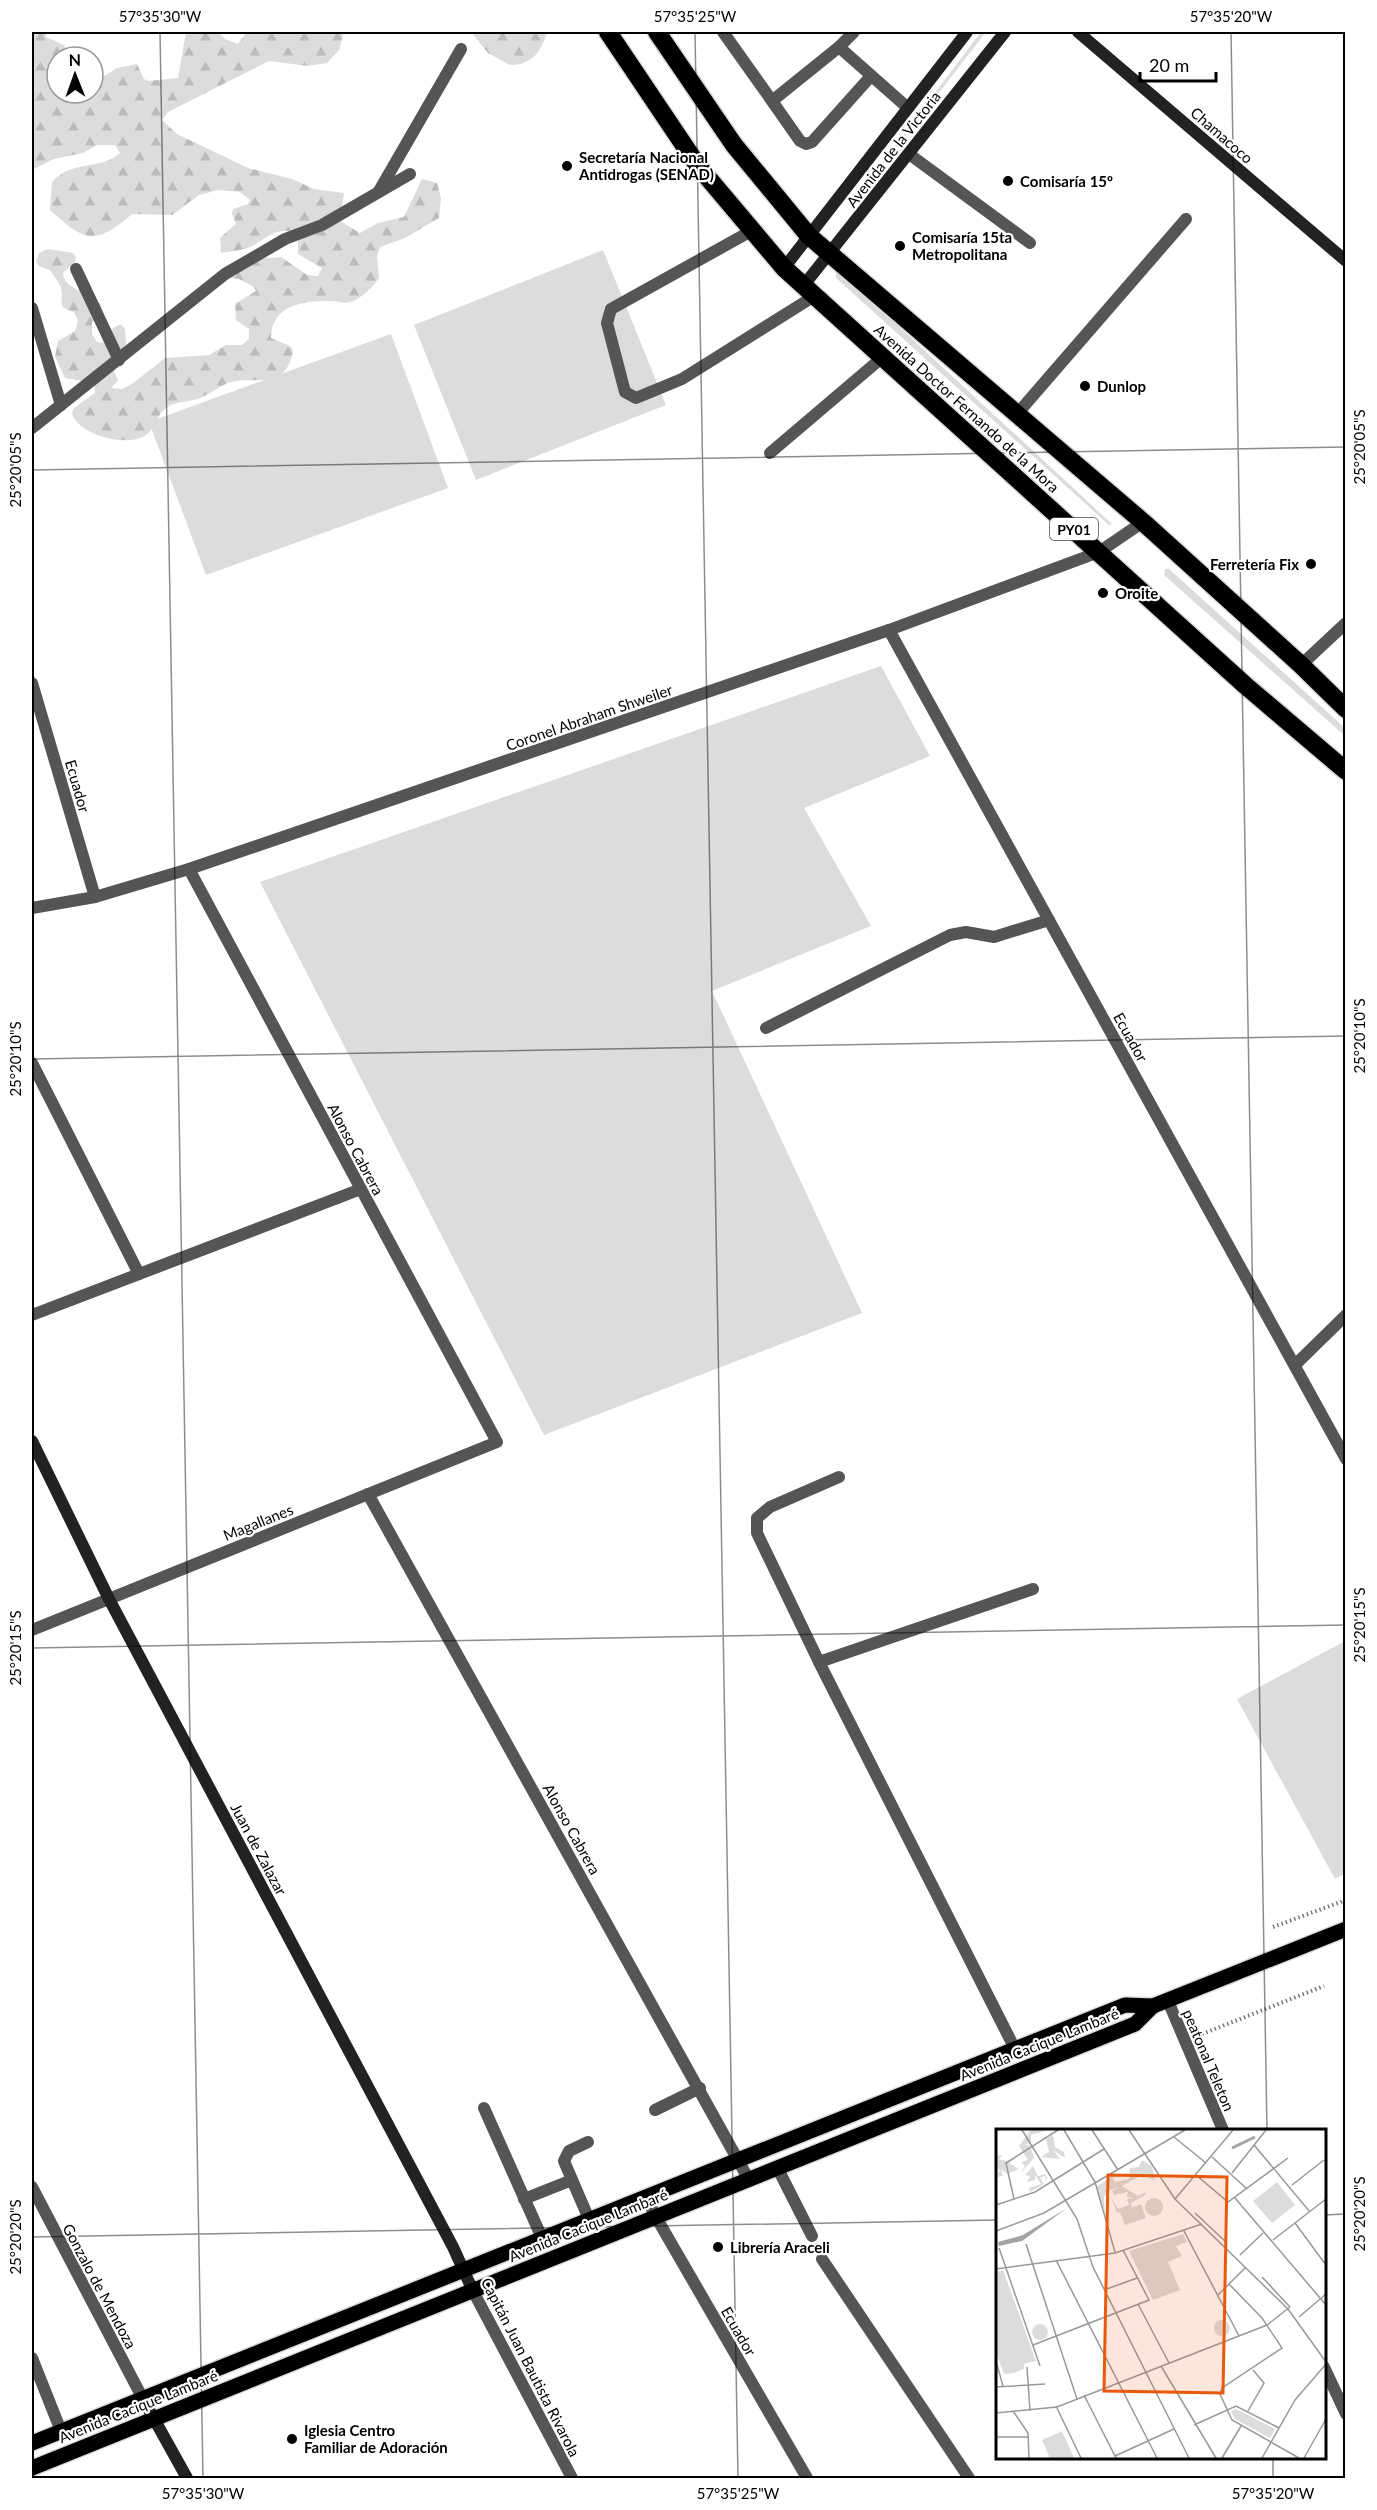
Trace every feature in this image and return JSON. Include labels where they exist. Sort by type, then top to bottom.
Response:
[{"type":"highway","name":"Avenida Doctor Fernando de la Mora","points":[[608,32],[698,166],[784,268],[884,356],[1246,686],[1346,771]]},
{"type":"highway","name":"Avenida Doctor Fernando de la Mora","points":[[657,32],[734,145],[809,236],[1143,522],[1301,664],[1346,709]]},
{"type":"main road","name":"Avenida Cacique Lambaré","points":[[32,2468],[1135,2024],[1160,2004],[1346,1929]]},
{"type":"main road","name":"Avenida Cacique Lambaré","points":[[32,2443],[1125,2005],[1160,2004]]},
{"type":"main road","points":[[294,2338],[304,2359]]},
{"type":"street","points":[[723,32],[800,141],[806,144],[812,142],[871,76]]},
{"type":"street","points":[[772,101],[854,32]]},
{"type":"street","name":"Avenida de la Victoria","points":[[784,268],[967,32]]},
{"type":"street","name":"Avenida de la Victoria","points":[[810,290],[830,254],[1005,32]]},
{"type":"street","name":"Chamacoco","points":[[1078,32],[1346,261]]},
{"type":"street","points":[[838,47],[908,108]]},
{"type":"street","points":[[378,193],[461,49]]},
{"type":"street","points":[[909,154],[1030,243]]},
{"type":"street","points":[[32,428],[225,274],[285,238],[322,225],[410,174]]},
{"type":"street","points":[[1017,414],[1186,219]]},
{"type":"street","points":[[753,230],[611,309],[608,323],[625,392],[636,398],[682,379],[810,290]]},
{"type":"street","points":[[76,269],[119,360]]},
{"type":"street","points":[[32,308],[61,405]]},
{"type":"street","points":[[770,453],[884,356]]},
{"type":"street","name":"Coronel Abraham Shweiler","points":[[32,908],[95,897],[189,869],[889,630],[1099,552],[1143,522]]},
{"type":"street","points":[[1301,664],[1346,623]]},
{"type":"street","name":"Ecuador","points":[[889,630],[1346,1459]]},
{"type":"street","name":"Ecuador","points":[[32,682],[95,897]]},
{"type":"street","name":"Alonso Cabrera","points":[[189,869],[497,1442]]},
{"type":"street","points":[[766,1028],[950,935],[966,932],[994,937],[1049,920]]},
{"type":"street","points":[[32,1063],[140,1274]]},
{"type":"street","points":[[32,1316],[361,1189]]},
{"type":"street","points":[[1295,1365],[1346,1315]]},
{"type":"street","name":"Juan de Zalazar","points":[[32,1441],[109,1599],[465,2270]]},
{"type":"street","name":"Magallanes","points":[[32,1630],[497,1442]]},
{"type":"street","points":[[839,1477],[770,1507],[758,1518],[757,1533],[819,1662],[1015,2049]]},
{"type":"street","name":"Alonso Cabrera","points":[[368,1494],[700,2088],[749,2180]]},
{"type":"street","points":[[819,1662],[1033,1589]]},
{"type":"street","name":"peatonal Teleton","points":[[1160,2004],[1185,2041],[1222,2129]]},
{"type":"street","points":[[655,2110],[700,2088]]},
{"type":"street","points":[[484,2108],[542,2238]]},
{"type":"street","points":[[588,2142],[565,2155],[564,2161],[588,2219]]},
{"type":"street","points":[[778,2169],[812,2236]]},
{"type":"street","points":[[524,2199],[572,2180]]},
{"type":"street","name":"Gonzalo de Mendoza","points":[[32,2187],[142,2398]]},
{"type":"street","name":"Ecuador","points":[[646,2197],[807,2478]]},
{"type":"street","points":[[822,2259],[969,2478]]},
{"type":"street","name":"Capitán Juan Bautista Rivarola","points":[[465,2270],[473,2290],[572,2478]]},
{"type":"street","points":[[32,2358],[61,2431]]},
{"type":"street","points":[[1326,2371],[1346,2414]]},
{"type":"street","points":[[142,2398],[188,2478]]},
{"type":"path","points":[[1274,1928],[1346,1900]]},
{"type":"path","points":[[1185,2041],[1324,1986]]},
{"type":"green space","points":[[32,32],[47,32],[46,37],[64,45],[45,45],[45,105],[105,105],[105,76],[117,68],[137,64],[144,79],[148,81],[178,78],[186,32],[218,32],[225,39],[238,44],[247,32],[344,32],[339,50],[327,63],[308,66],[269,61],[168,112],[162,120],[177,134],[248,168],[292,179],[314,189],[344,193],[340,221],[360,233],[378,223],[404,217],[422,179],[437,183],[441,198],[439,218],[405,238],[380,247],[377,256],[379,278],[358,298],[348,303],[331,301],[300,304],[291,307],[277,318],[272,327],[271,338],[290,346],[293,350],[289,364],[283,372],[267,380],[228,383],[200,398],[173,404],[161,413],[147,434],[129,440],[117,440],[83,428],[72,413],[74,408],[95,393],[94,383],[65,378],[55,357],[58,341],[75,331],[78,321],[74,312],[62,306],[61,288],[50,270],[39,266],[36,262],[39,253],[48,249],[73,253],[76,257],[75,262],[63,273],[68,284],[97,300],[101,305],[101,310],[92,323],[92,334],[97,342],[102,343],[111,330],[117,326],[121,325],[125,329],[126,344],[112,367],[118,380],[111,388],[122,389],[165,358],[209,355],[226,345],[242,345],[249,339],[249,329],[236,320],[235,304],[256,291],[254,287],[239,279],[222,277],[220,272],[231,263],[257,258],[281,257],[307,275],[318,276],[322,268],[298,254],[298,235],[285,231],[272,234],[247,248],[221,253],[220,238],[236,224],[232,214],[233,209],[248,204],[250,200],[240,192],[218,190],[199,195],[172,215],[132,214],[109,231],[99,235],[82,234],[73,229],[50,210],[52,182],[69,170],[112,158],[120,153],[115,145],[97,145],[83,153],[54,159],[32,170]]},
{"type":"green space","points":[[471,32],[547,32],[542,46],[530,60],[510,65],[488,53]]},
{"type":"green space","points":[[981,32],[986,32],[878,171],[878,168]]},
{"type":"green space","points":[[603,250],[666,405],[476,480],[414,325]]},
{"type":"green space","points":[[836,272],[841,273],[1112,524],[1109,525],[836,278]]},
{"type":"green space","points":[[391,334],[448,488],[206,575],[149,422]]},
{"type":"green space","points":[[1165,569],[1169,569],[1345,728],[1345,736],[1164,575]]},
{"type":"green space","points":[[881,666],[930,756],[804,808],[871,926],[712,991],[862,1313],[544,1435],[260,882]]},
{"type":"green space","points":[[1345,1641],[1346,1873],[1335,1879],[1237,1699]]},
{"type":"place","name":"Secretaría Nacional Antidrogas (SENAD)","points":[[567,166]]},
{"type":"place","name":"Comisaría 15º","points":[[1008,181]]},
{"type":"place","name":"Comisaría 15ta Metropolitana","points":[[900,246]]},
{"type":"place","name":"Dunlop","points":[[1085,386]]},
{"type":"place","name":"Ferretería Fix","points":[[1311,564]]},
{"type":"place","name":"Oroite","points":[[1103,593]]},
{"type":"place","name":"Librería Araceli","points":[[718,2247]]},
{"type":"place","name":"Iglesia Centro Familiar de Adoración","points":[[292,2439]]}]
